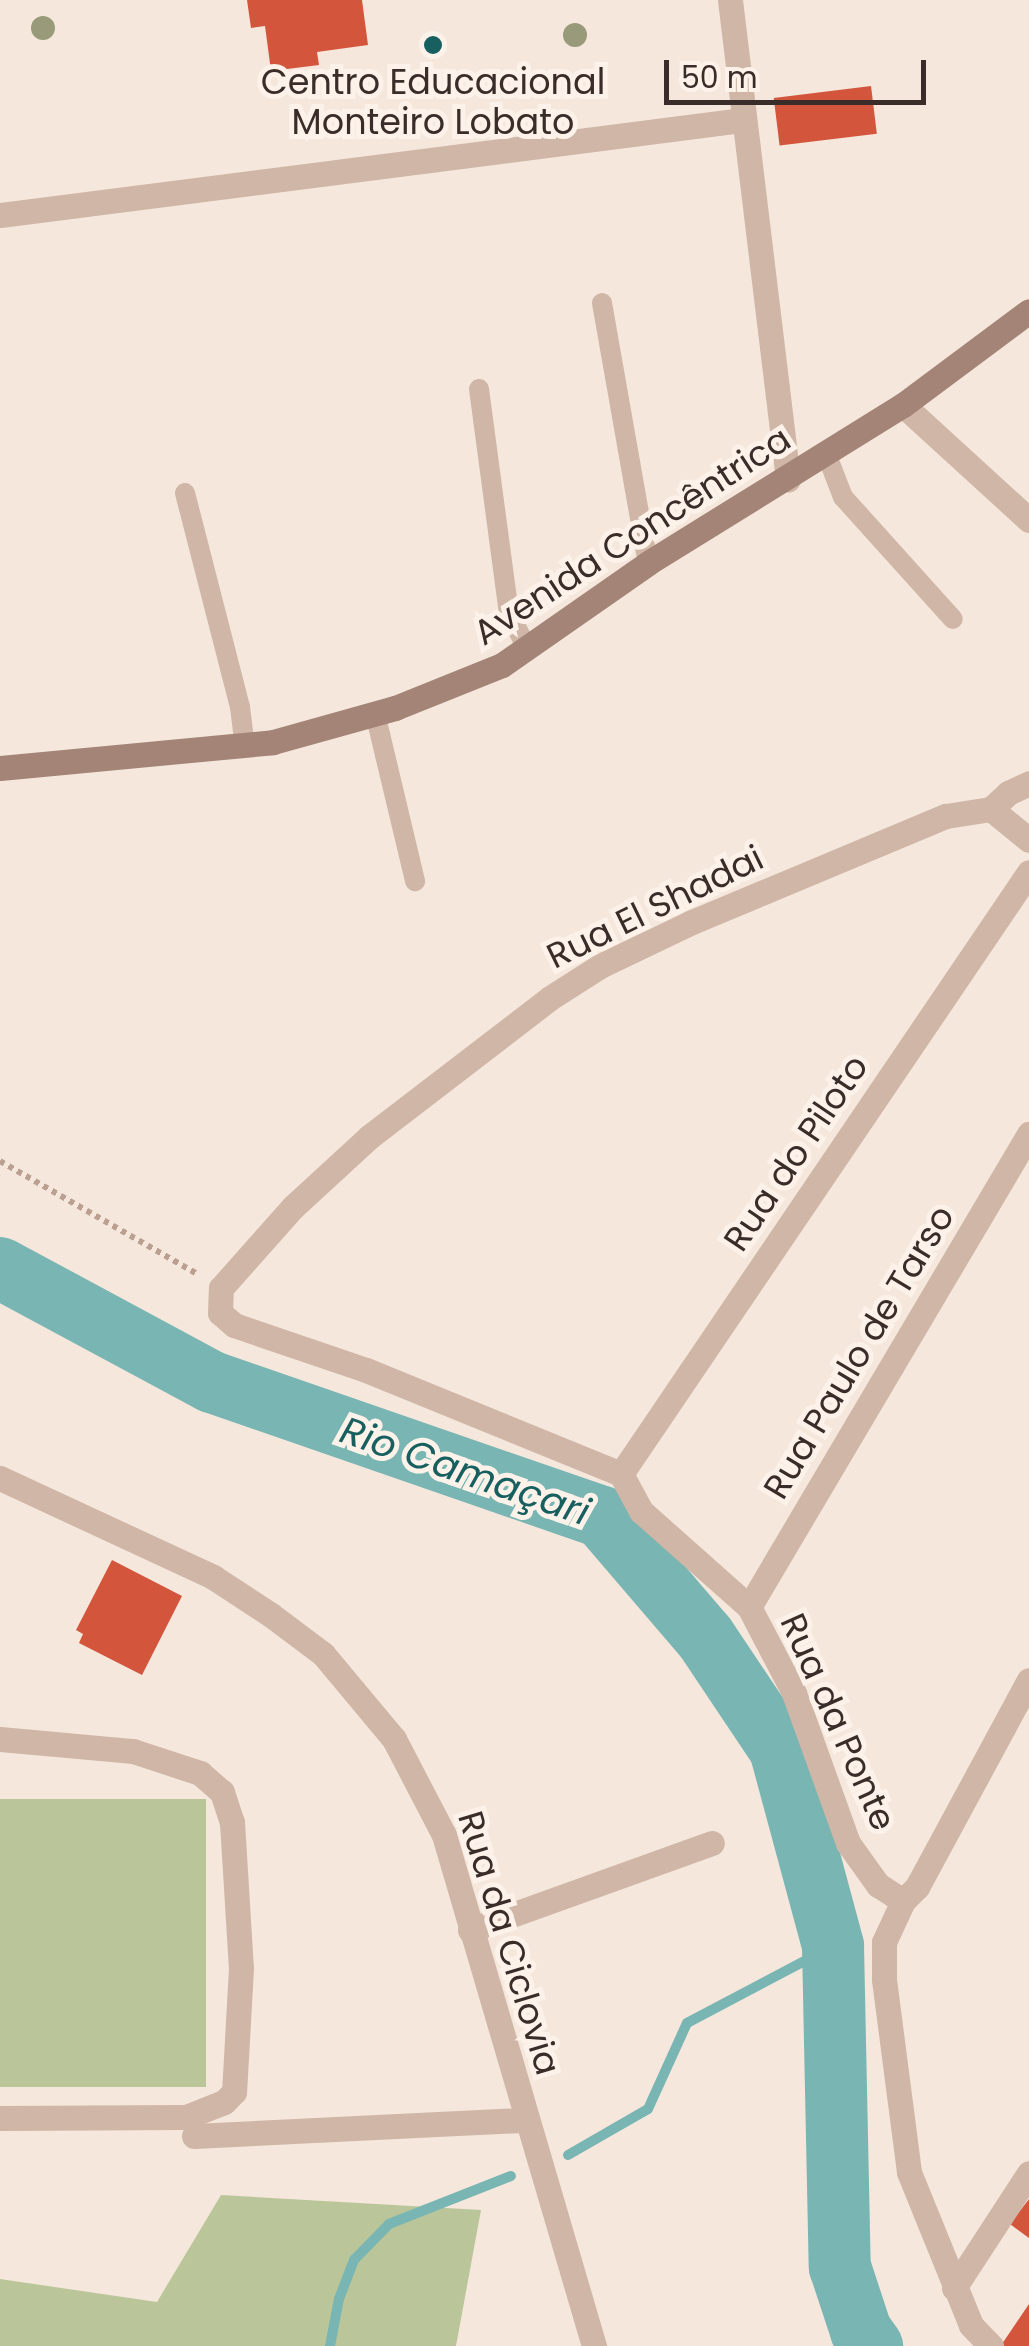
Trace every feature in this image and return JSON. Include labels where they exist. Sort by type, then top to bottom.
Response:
[{"type":"street","points":[[730,0],[788,480]]},
{"type":"street","points":[[0,215],[743,120]]},
{"type":"street","name":"Avenida Concêntrica","points":[[0,768],[273,742],[375,713],[502,666],[648,563],[788,480],[903,404],[1029,311]]},
{"type":"street","points":[[903,404],[1029,520]]},
{"type":"street","name":"Rua El Shadai","points":[[221,1288],[275,1224],[369,1137],[510,1027],[583,977],[692,922],[823,865],[946,816],[990,808],[1029,783]]},
{"type":"street","points":[[990,808],[1029,840]]},
{"type":"street","name":"Rua do Piloto","points":[[621,1474],[1029,872]]},
{"type":"street","name":"Rua Paulo de Tarso","points":[[750,1606],[1029,1134]]},
{"type":"street","points":[[221,1288],[220,1313],[234,1325],[366,1370],[621,1474]]},
{"type":"street","name":"Rua da Ponte","points":[[621,1474],[641,1510],[750,1606],[794,1692],[848,1843],[878,1885],[903,1901]]},
{"type":"street","name":"Rua da Ciclovia","points":[[0,1478],[213,1578],[323,1654],[394,1739],[444,1834],[594,2346]]},
{"type":"street","points":[[991,2346],[970,2326],[909,2172],[884,1979],[884,1942],[903,1901],[917,1888],[1029,1680]]},
{"type":"street","points":[[0,1739],[133,1752],[200,1773],[222,1792],[232,1822],[242,1968],[234,2092],[224,2102],[186,2117],[0,2118]]},
{"type":"street","points":[[470,1930],[712,1843]]},
{"type":"street","points":[[194,2136],[526,2120]]},
{"type":"street","points":[[954,2288],[1029,2173]]},
{"type":"lane","points":[[602,303],[648,563]]},
{"type":"lane","points":[[479,388],[509,613],[527,648]]},
{"type":"lane","points":[[826,453],[843,497],[953,619]]},
{"type":"lane","points":[[185,493],[240,707],[245,745]]},
{"type":"lane","points":[[375,713],[415,881]]},
{"type":"path","points":[[0,1161],[221,1288]]},
{"type":"green space","points":[[0,1799],[206,1799],[206,2087],[0,2087]]},
{"type":"green space","points":[[221,2195],[481,2210],[456,2346],[0,2346],[0,2279],[157,2302]]},
{"type":"building","points":[[247,0],[362,0],[368,45],[317,52],[319,65],[271,71],[265,26],[251,28]]},
{"type":"building","points":[[871,86],[877,134],[780,146],[774,98]]},
{"type":"building","points":[[112,1560],[182,1596],[142,1675],[79,1643],[83,1634],[76,1630]]},
{"type":"building","points":[[1029,2199],[1029,2238],[1010,2224]]},
{"type":"building","points":[[1029,2304],[1029,2346],[1004,2346],[1002,2344]]},
{"type":"waterway","name":"Rio Camaçari","points":[[0,1268],[212,1382],[602,1517],[705,1637],[780,1749],[833,1946],[840,2267],[861,2331],[872,2346]]},
{"type":"waterway","points":[[568,2155],[648,2109],[687,2023],[833,1946]]},
{"type":"waterway","points":[[330,2346],[339,2299],[354,2260],[389,2224],[511,2176]]},
{"type":"place","name":"Centro Educacional Monteiro Lobato","points":[[433,45]]}]
